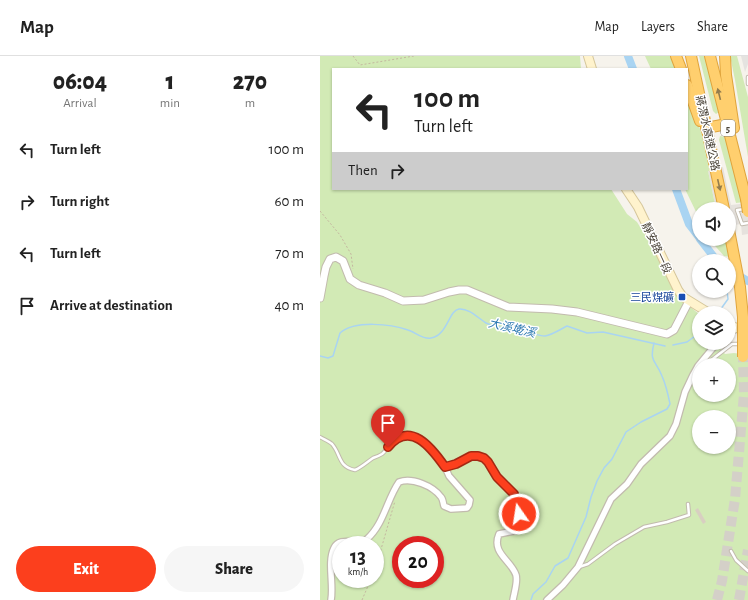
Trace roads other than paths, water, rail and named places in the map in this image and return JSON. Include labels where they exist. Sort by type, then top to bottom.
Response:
[{"type":"highway","points":[[676,56],[681,68]]},
{"type":"highway","name":"蔣渭水高速公路","points":[[692,56],[722,202]]},
{"type":"highway","name":"蔣渭水高速公路","points":[[710,56],[748,212]]},
{"type":"highway","points":[[725,56],[726,75],[747,204]]},
{"type":"highway","points":[[688,88],[713,161]]},
{"type":"highway","points":[[706,128],[727,124]]},
{"type":"highway","points":[[732,246],[740,287],[743,317],[743,357]]},
{"type":"main road","points":[[588,56],[592,68]]},
{"type":"main road","name":"靜安路一段","points":[[627,190],[638,207],[678,290],[683,297],[698,306]]},
{"type":"main road","points":[[736,327],[748,332]]},
{"type":"street","points":[[320,298],[325,272],[330,259],[336,257],[343,261],[350,279],[359,285],[385,293],[403,301],[424,300],[449,292],[467,290],[508,307],[552,308],[577,312],[667,334],[674,330],[691,302]]},
{"type":"street","points":[[705,358],[712,350]]},
{"type":"street","points":[[547,600],[563,585],[578,567],[611,499],[627,484],[641,464],[670,436],[676,424],[685,392],[692,377]]},
{"type":"street","points":[[331,600],[331,560],[334,546],[342,542],[363,541],[367,539],[375,529],[387,507],[394,489],[399,482],[402,481],[411,481],[424,484],[434,490],[442,498],[444,506],[451,509],[467,508],[470,500],[449,476],[445,467],[456,464],[471,456],[484,458],[497,477],[514,494],[526,510],[524,527],[500,534],[497,539],[497,545],[501,554],[516,574],[517,580],[513,600]]},
{"type":"lane","points":[[748,77],[748,84]]},
{"type":"lane","points":[[747,204],[738,210],[742,224],[748,223]]},
{"type":"lane","points":[[714,358],[732,344],[748,343]]},
{"type":"lane","points":[[320,437],[331,444],[343,465],[350,469],[355,470],[382,454],[394,440],[411,435],[430,448],[445,467]]},
{"type":"lane","points":[[510,520],[516,520],[519,514],[514,494]]},
{"type":"lane","points":[[578,567],[588,564],[615,544],[644,527],[689,515],[688,504]]},
{"type":"lane","points":[[731,551],[736,560],[748,571]]},
{"type":"waterway","points":[[628,56],[633,68]]},
{"type":"waterway","points":[[676,190],[689,224],[692,228]]},
{"type":"waterway","points":[[705,246],[712,254]]},
{"type":"waterway","points":[[736,274],[748,281]]},
{"type":"waterway","name":"大溪墘溪","points":[[723,306],[728,298]]},
{"type":"waterway","name":"大溪墘溪","points":[[320,356],[328,358],[333,356],[340,333],[355,326],[373,324],[392,326],[408,330],[425,338],[431,338],[441,333],[453,314],[459,309],[466,310],[491,325],[545,336],[567,326],[587,333],[603,332],[665,346]]},
{"type":"waterway","name":"大溪墘溪","points":[[673,345],[687,342],[692,338]]},
{"type":"waterway","points":[[531,600],[533,594],[546,582],[555,566],[568,558],[586,517],[597,481],[604,468],[612,459],[626,432],[641,422],[667,409],[670,404],[663,379],[653,358],[652,354],[654,343]]},
{"type":"tunnel","points":[[717,600],[722,581],[735,499],[744,394],[743,357]]},
{"type":"tunnel","points":[[739,600],[748,550]]},
{"type":"place","name":"三民煤礦","points":[[682,297]]}]
